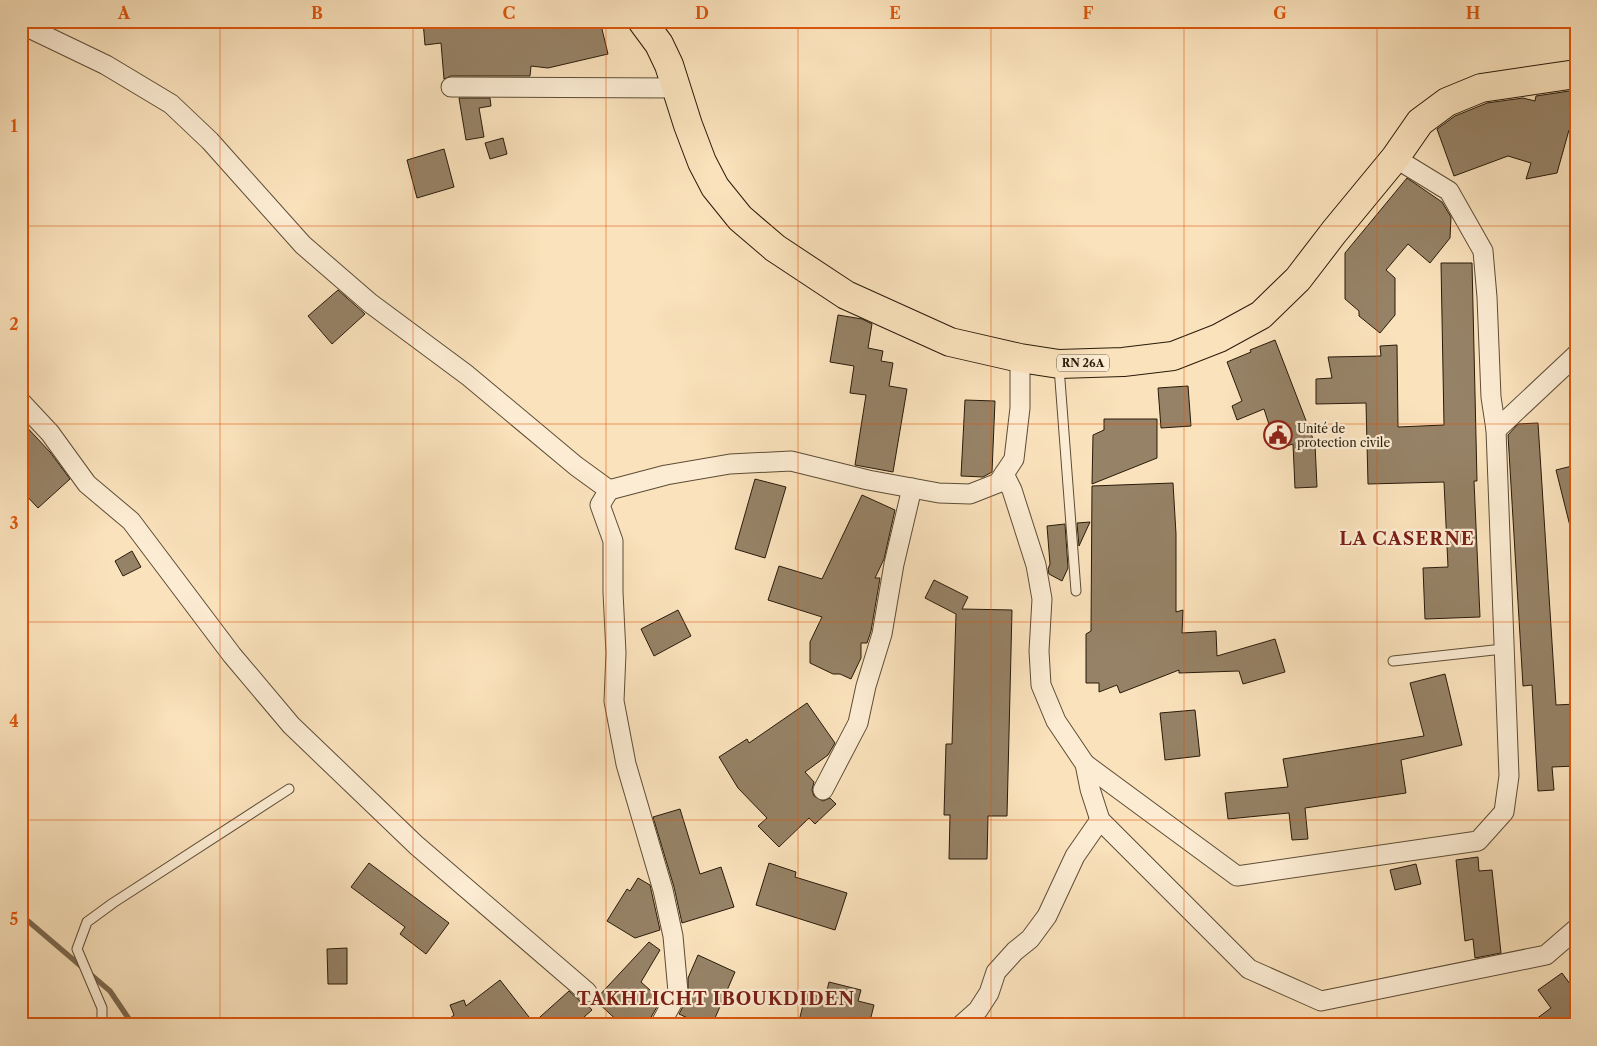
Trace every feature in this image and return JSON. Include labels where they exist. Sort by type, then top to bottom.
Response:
[{"type":"main road","name":"RN 26A","points":[[642,21],[659,44],[669,64],[675,88],[702,162],[715,187],[740,218],[775,248],[846,295],[950,342],[1020,358],[1058,364],[1123,362],[1173,356],[1218,338],[1261,315],[1298,279],[1395,158],[1420,122],[1447,102],[1481,88],[1576,74]]},
{"type":"street","points":[[21,23],[106,65],[171,104],[210,141],[303,245],[370,303],[467,375],[576,466],[609,490]]},
{"type":"street","points":[[452,87],[675,88]]},
{"type":"street","points":[[1004,474],[1012,490],[1036,565],[1042,598],[1041,686],[1056,720],[1085,764],[1237,876],[1478,841],[1504,812],[1508,776],[1502,649],[1496,430],[1491,397],[1483,251],[1449,191],[1395,158]]},
{"type":"street","points":[[1496,430],[1576,355]]},
{"type":"street","points":[[660,1025],[678,992],[673,936],[663,890],[626,764],[614,701],[616,653],[613,541],[600,505],[609,490],[666,475],[730,464],[791,461],[868,480],[939,493],[970,494],[998,483],[1014,459],[1020,408],[1020,358]]},
{"type":"street","points":[[21,402],[50,433],[87,484],[131,521],[232,655],[291,726],[416,845],[587,992]]},
{"type":"street","points":[[823,790],[858,723],[866,686],[882,634],[894,564],[912,488]]},
{"type":"street","points":[[1085,764],[1090,789],[1100,820],[1249,970],[1321,1001],[1546,955],[1576,929]]},
{"type":"street","points":[[961,1025],[978,1010],[989,993],[996,972],[1015,951],[1030,939],[1047,916],[1075,856],[1100,820]]},
{"type":"lane","points":[[1058,364],[1076,591]]},
{"type":"lane","points":[[1393,661],[1502,649]]},
{"type":"lane","points":[[102,1025],[102,1008],[77,949],[87,922],[113,903],[289,790]]},
{"type":"building","points":[[423,21],[555,21],[554,28],[582,21],[600,21],[608,54],[548,68],[531,66],[530,76],[451,76],[444,79],[441,43],[425,45]]},
{"type":"building","points":[[1576,90],[1576,129],[1569,130],[1557,173],[1526,179],[1531,163],[1508,156],[1454,176],[1437,129],[1455,116],[1487,103],[1523,98],[1535,101],[1536,96]]},
{"type":"building","points":[[459,98],[490,98],[491,106],[479,108],[484,137],[466,140]]},
{"type":"building","points":[[503,138],[507,154],[490,159],[485,143]]},
{"type":"building","points":[[444,149],[454,187],[417,198],[407,160]]},
{"type":"building","points":[[1407,178],[1442,202],[1451,217],[1450,238],[1430,263],[1408,244],[1386,270],[1395,278],[1395,315],[1380,333],[1359,316],[1359,311],[1345,299],[1345,253]]},
{"type":"building","points":[[1441,263],[1472,263],[1477,481],[1474,481],[1480,617],[1425,619],[1423,568],[1448,567],[1444,482],[1368,484],[1366,403],[1316,404],[1316,379],[1332,378],[1328,357],[1381,356],[1380,346],[1397,345],[1398,427],[1444,425]]},
{"type":"building","points":[[338,290],[365,314],[332,344],[308,316]]},
{"type":"building","points":[[838,315],[862,319],[872,324],[868,348],[883,351],[881,361],[893,363],[889,386],[907,389],[893,472],[855,465],[866,395],[850,393],[854,366],[830,362]]},
{"type":"building","points":[[1275,340],[1315,444],[1317,487],[1295,488],[1293,444],[1277,449],[1264,409],[1237,420],[1232,406],[1242,401],[1227,362]]},
{"type":"building","points":[[1188,386],[1191,426],[1161,428],[1158,388]]},
{"type":"building","points":[[965,400],[995,401],[992,472],[983,477],[961,476]]},
{"type":"building","points":[[1104,419],[1157,419],[1157,458],[1092,484],[1093,435],[1104,430]]},
{"type":"building","points":[[21,421],[50,452],[70,479],[38,508],[21,490]]},
{"type":"building","points":[[1538,423],[1556,705],[1576,704],[1576,766],[1552,767],[1554,790],[1538,791],[1532,685],[1523,686],[1508,435],[1518,424]]},
{"type":"building","points":[[1576,465],[1576,525],[1570,526],[1556,470]]},
{"type":"building","points":[[755,479],[786,487],[765,558],[735,549]]},
{"type":"building","points":[[1173,483],[1176,534],[1176,612],[1183,610],[1182,633],[1216,631],[1217,656],[1275,639],[1285,672],[1243,684],[1239,671],[1179,673],[1179,670],[1120,693],[1117,685],[1099,692],[1099,683],[1086,683],[1086,634],[1091,631],[1092,486]]},
{"type":"building","points":[[862,495],[895,510],[884,559],[875,578],[880,578],[871,631],[867,643],[861,643],[861,658],[851,679],[840,674],[833,674],[810,663],[810,642],[822,617],[768,600],[779,566],[822,579]]},
{"type":"building","points":[[1090,522],[1079,546],[1077,523]]},
{"type":"building","points":[[1065,524],[1068,568],[1062,581],[1049,574],[1047,526]]},
{"type":"building","points":[[132,551],[141,567],[123,576],[115,561]]},
{"type":"building","points":[[934,580],[968,597],[962,609],[1012,610],[1007,816],[988,816],[987,859],[949,859],[950,815],[944,815],[946,744],[952,744],[956,614],[925,598]]},
{"type":"building","points":[[678,610],[691,636],[654,656],[641,629]]},
{"type":"building","points":[[1445,674],[1462,745],[1401,760],[1406,793],[1305,808],[1308,839],[1292,840],[1289,813],[1228,819],[1225,793],[1288,787],[1283,759],[1424,736],[1410,683]]},
{"type":"building","points":[[807,703],[835,743],[828,755],[805,772],[814,782],[812,790],[814,796],[823,801],[830,798],[836,804],[815,824],[809,818],[779,847],[758,826],[767,818],[738,788],[719,757],[747,739],[749,743]]},
{"type":"building","points":[[1195,710],[1200,756],[1165,760],[1160,713]]},
{"type":"building","points":[[680,809],[700,874],[721,867],[734,907],[682,923],[674,887],[653,817]]},
{"type":"building","points":[[1478,857],[1479,871],[1492,870],[1501,953],[1475,958],[1473,939],[1465,941],[1456,860]]},
{"type":"building","points":[[369,863],[449,923],[426,954],[400,934],[405,927],[351,887]]},
{"type":"building","points":[[769,863],[796,872],[795,877],[847,893],[835,930],[756,905]]},
{"type":"building","points":[[1416,864],[1421,884],[1395,890],[1390,870]]},
{"type":"building","points":[[638,878],[650,885],[660,930],[635,938],[607,921],[627,889],[630,891]]},
{"type":"building","points":[[649,942],[660,950],[641,982],[661,1000],[645,1025],[622,1025],[595,1000]]},
{"type":"building","points":[[347,948],[347,984],[328,984],[327,949]]},
{"type":"building","points":[[698,955],[735,972],[712,1025],[690,1025],[692,1020],[679,1014],[688,997],[688,978]]},
{"type":"building","points":[[1562,973],[1576,992],[1576,1025],[1528,1025],[1551,1008],[1538,990]]},
{"type":"building","points":[[500,980],[529,1017],[520,1025],[442,1025],[454,1015],[450,1005],[464,1000],[466,1006]]},
{"type":"building","points":[[829,982],[861,990],[858,1001],[874,1005],[869,1025],[798,1025],[806,993],[825,998]]},
{"type":"building","points":[[569,991],[580,1001],[586,1003],[592,1010],[575,1025],[531,1025]]},
{"type":"waterway","points":[[21,915],[110,991],[133,1025]]},
{"type":"place","name":"Unité de protection civile","points":[[1278,435]]},
{"type":"district","name":"LA CASERNE","points":[[1407,539]]},
{"type":"district","name":"TAKHLICHT IBOUKDIDEN","points":[[716,999]]}]
